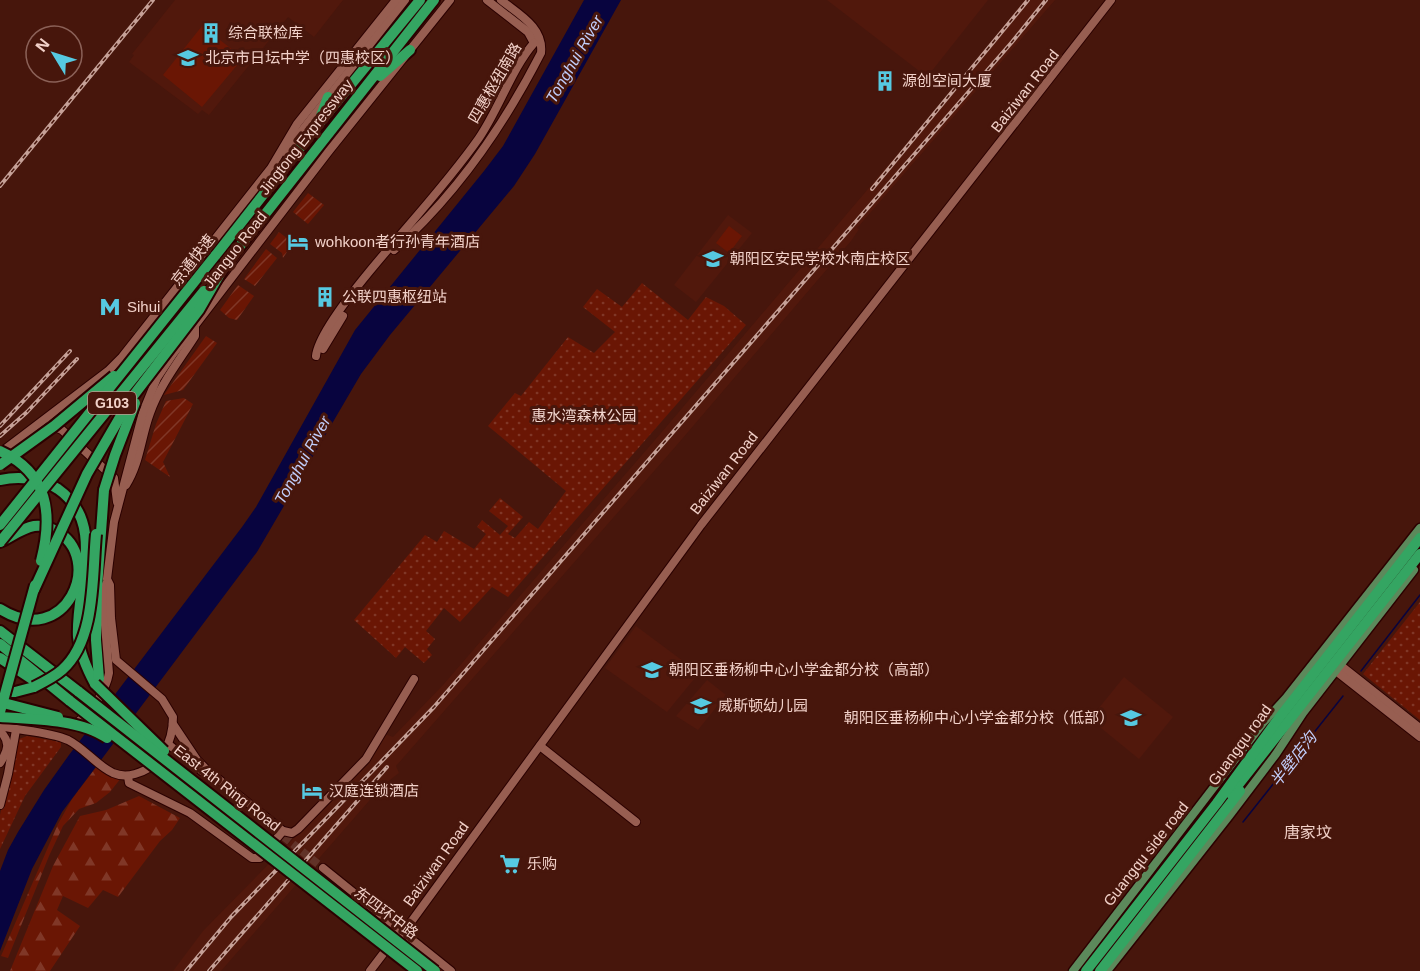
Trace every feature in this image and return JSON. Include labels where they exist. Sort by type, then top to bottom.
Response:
[{"type":"highway","name":"Jingtong Expressway","points":[[318,125],[420,0]]},
{"type":"highway","name":"Jingtong Expressway","points":[[225,265],[434,0]]},
{"type":"highway","points":[[357,96],[410,50]]},
{"type":"highway","points":[[318,125],[328,97]]},
{"type":"highway","name":"京通快速","points":[[0,525],[126,360],[215,256],[318,125]]},
{"type":"highway","points":[[0,692],[15,692],[34,687],[63,668],[75,654],[84,636],[88,615],[96,534],[104,490],[128,419],[155,374],[199,310],[225,265]]},
{"type":"highway","name":"京通快速","points":[[0,542],[225,265]]},
{"type":"highway","points":[[0,465],[54,426],[126,360]]},
{"type":"highway","points":[[34,590],[87,474],[130,400],[155,374]]},
{"type":"highway","points":[[0,452],[20,462],[29,470],[38,483],[46,505],[48,519],[46,543],[0,712]]},
{"type":"highway","points":[[0,480],[24,477],[53,486],[69,498],[79,514],[87,546],[81,574],[78,637],[83,659],[112,702],[196,783]]},
{"type":"highway","points":[[97,682],[98,588],[104,575],[104,490]]},
{"type":"highway","points":[[0,542],[26,528],[36,525],[44,526],[60,533],[73,548],[81,574],[68,602],[58,613],[45,620],[20,618],[0,609]]},
{"type":"highway","name":"Guangqu road","points":[[1086,971],[1420,538]]},
{"type":"highway","name":"Guangqu road","points":[[1093,971],[1420,554]]},
{"type":"highway","points":[[0,621],[51,664],[75,689]]},
{"type":"highway","name":"East 4th Ring Road","points":[[0,631],[437,971]]},
{"type":"highway","name":"East 4th Ring Road","points":[[0,644],[56,691],[417,971]]},
{"type":"highway","points":[[0,658],[33,680],[56,691]]},
{"type":"highway","points":[[0,702],[55,715],[79,727]]},
{"type":"highway","points":[[0,721],[51,721],[97,731],[188,793]]},
{"type":"highway","points":[[1100,971],[1241,791],[1260,758]]},
{"type":"highway","points":[[1079,971],[1227,779],[1248,759]]},
{"type":"main road","name":"Guangqu side road","points":[[1072,971],[1263,723],[1286,698],[1420,528]]},
{"type":"main road","points":[[1107,971],[1276,754],[1303,713],[1420,562]]},
{"type":"street","name":"Jianguo Road","points":[[172,293],[271,168],[297,124],[396,0]]},
{"type":"street","points":[[271,168],[405,0]]},
{"type":"street","name":"Jianguo Road","points":[[122,491],[137,430],[151,393],[155,374],[450,0]]},
{"type":"street","points":[[486,0],[528,32],[534,43]]},
{"type":"street","points":[[394,250],[429,216],[479,157],[541,53],[542,44],[533,26],[501,0]]},
{"type":"street","name":"Baiziwan Road","points":[[370,971],[400,935],[701,525],[1112,0]]},
{"type":"street","name":"四惠枢纽南路","points":[[534,43],[485,137],[355,298],[316,356],[324,336],[358,285],[479,137],[534,43]]},
{"type":"street","points":[[190,270],[219,293]]},
{"type":"street","points":[[178,285],[207,309]]},
{"type":"street","points":[[0,452],[126,360],[172,293],[202,316]]},
{"type":"street","points":[[0,721],[71,726],[82,720],[107,685],[109,674],[103,601],[104,575],[117,506],[122,491],[136,466],[143,430],[151,410],[161,388],[195,336],[195,325]]},
{"type":"street","points":[[24,435],[35,429],[51,425],[62,430],[114,478],[117,506]]},
{"type":"street","points":[[0,721],[16,730],[69,741],[102,766],[119,775],[128,776],[155,763],[168,744],[174,717],[158,695],[116,660],[110,585],[104,575]]},
{"type":"street","points":[[1338,668],[1420,728]]},
{"type":"street","points":[[1338,668],[1420,737]]},
{"type":"street","points":[[168,744],[278,830],[292,833],[366,759],[414,679]]},
{"type":"street","points":[[173,724],[197,760],[278,830]]},
{"type":"street","points":[[0,805],[16,730]]},
{"type":"street","points":[[0,731],[8,742],[7,752],[0,763]]},
{"type":"street","points":[[540,746],[636,822]]},
{"type":"street","points":[[155,763],[262,846],[155,763]]},
{"type":"street","points":[[128,776],[129,783],[190,813],[252,858],[260,858],[278,830]]},
{"type":"street","name":"东四环中路","points":[[323,868],[400,935],[437,971]]},
{"type":"street","name":"东四环中路","points":[[412,971],[311,883],[400,935],[451,971]]},
{"type":"street","name":"东四环中路","points":[[388,949],[425,971]]},
{"type":"shaded area","points":[[175,0],[343,0],[314,37],[288,17],[209,115],[202,110],[198,114],[129,62],[134,55],[132,54]]},
{"type":"shaded area","points":[[827,0],[988,0],[927,77]]},
{"type":"shaded area","points":[[1025,0],[1055,0],[857,228],[859,229],[851,241],[676,446],[396,766],[399,773],[382,786],[221,971],[173,971],[203,931],[369,762],[385,734],[393,737],[443,685],[661,433],[941,103]]},
{"type":"shaded area","name":"朝阳区安民学校水南庄校区","points":[[728,215],[752,233],[696,302],[674,285]]},
{"type":"shaded area","name":"朝阳区垂杨柳中心小学金都分校（高部）","points":[[636,626],[699,673],[667,712],[605,668]]},
{"type":"shaded area","name":"朝阳区垂杨柳中心小学金都分校（低部）","points":[[1124,677],[1173,717],[1139,759],[1090,719]]},
{"type":"shaded area","name":"威斯顿幼儿园","points":[[707,680],[726,695],[698,730],[676,716]]},
{"type":"green space","points":[[202,26],[243,58],[202,107],[163,75]]},
{"type":"green space","points":[[308,193],[324,205],[308,224],[293,212]]},
{"type":"green space","points":[[729,226],[742,236],[729,253],[716,243]]},
{"type":"green space","points":[[279,232],[293,243],[283,258],[282,253],[270,244]]},
{"type":"green space","points":[[266,249],[277,258],[255,286],[244,279]]},
{"type":"green space","name":"惠水湾森林公园","points":[[642,283],[688,320],[706,297],[724,306],[746,325],[508,597],[492,587],[460,622],[444,608],[426,631],[435,639],[427,649],[432,655],[424,663],[405,647],[396,658],[354,620],[425,535],[437,542],[444,531],[474,549],[486,534],[477,527],[482,520],[500,535],[508,526],[489,511],[500,498],[523,517],[508,534],[515,538],[529,522],[538,529],[566,491],[488,426],[515,393],[521,396],[568,337],[594,353],[615,332],[583,307],[597,289],[622,307]]},
{"type":"green space","points":[[238,285],[254,296],[237,320],[229,318],[220,310]]},
{"type":"green space","points":[[206,336],[217,343],[183,390],[164,395]]},
{"type":"green space","points":[[184,398],[193,404],[163,462],[170,477],[145,460],[166,401]]},
{"type":"green space","points":[[1420,602],[1420,720],[1363,674]]},
{"type":"green space","points":[[27,736],[61,742],[61,747],[25,796],[0,849],[0,815],[15,747],[19,739]]},
{"type":"green space","points":[[97,766],[106,774],[121,778],[110,792],[96,803],[79,809],[63,826],[8,958],[1,956],[58,824],[72,799]]},
{"type":"green space","points":[[139,796],[180,818],[172,830],[160,841],[118,897],[103,890],[88,908],[63,896],[57,910],[80,926],[50,971],[10,971],[53,866],[80,816],[106,810]]},
{"type":"water","name":"Tonghui River","points":[[584,0],[621,0],[535,154],[514,186],[390,335],[361,374],[257,552],[62,812],[32,869],[0,951],[0,871],[18,832],[69,755],[256,507],[355,330],[503,146]]},
{"type":"waterway","name":"半壁店沟","points":[[1361,671],[1420,595]]},
{"type":"waterway","name":"半壁店沟","points":[[1243,822],[1343,696]]},
{"type":"tunnel","points":[[274,829],[323,868]]},
{"type":"railway","points":[[0,186],[153,0]]},
{"type":"railway","points":[[872,189],[1028,0]]},
{"type":"railway","points":[[186,971],[231,917],[434,707],[1046,0]]},
{"type":"railway","points":[[0,426],[70,351]]},
{"type":"railway","points":[[0,436],[27,412],[77,359]]},
{"type":"railway","points":[[209,971],[387,767]]},
{"type":"place","name":"综合联检库","points":[[211,33]]},
{"type":"place","name":"北京市日坛中学（四惠校区）","points":[[188,58]]},
{"type":"place","name":"源创空间大厦","points":[[885,81]]},
{"type":"place","name":"wohkoon者行孙青年酒店","points":[[298,242]]},
{"type":"place","name":"朝阳区安民学校水南庄校区","points":[[713,259]]},
{"type":"place","name":"公联四惠枢纽站","points":[[325,297]]},
{"type":"place","name":"Sihui","points":[[110,307]]},
{"type":"place","name":"朝阳区垂杨柳中心小学金都分校（高部）","points":[[652,670]]},
{"type":"place","name":"威斯顿幼儿园","points":[[701,706]]},
{"type":"place","name":"朝阳区垂杨柳中心小学金都分校（低部）","points":[[1131,718]]},
{"type":"place","name":"汉庭连锁酒店","points":[[312,791]]},
{"type":"place","name":"乐购","points":[[510,864]]},
{"type":"district","name":"唐家坟","points":[[1308,832]]}]
